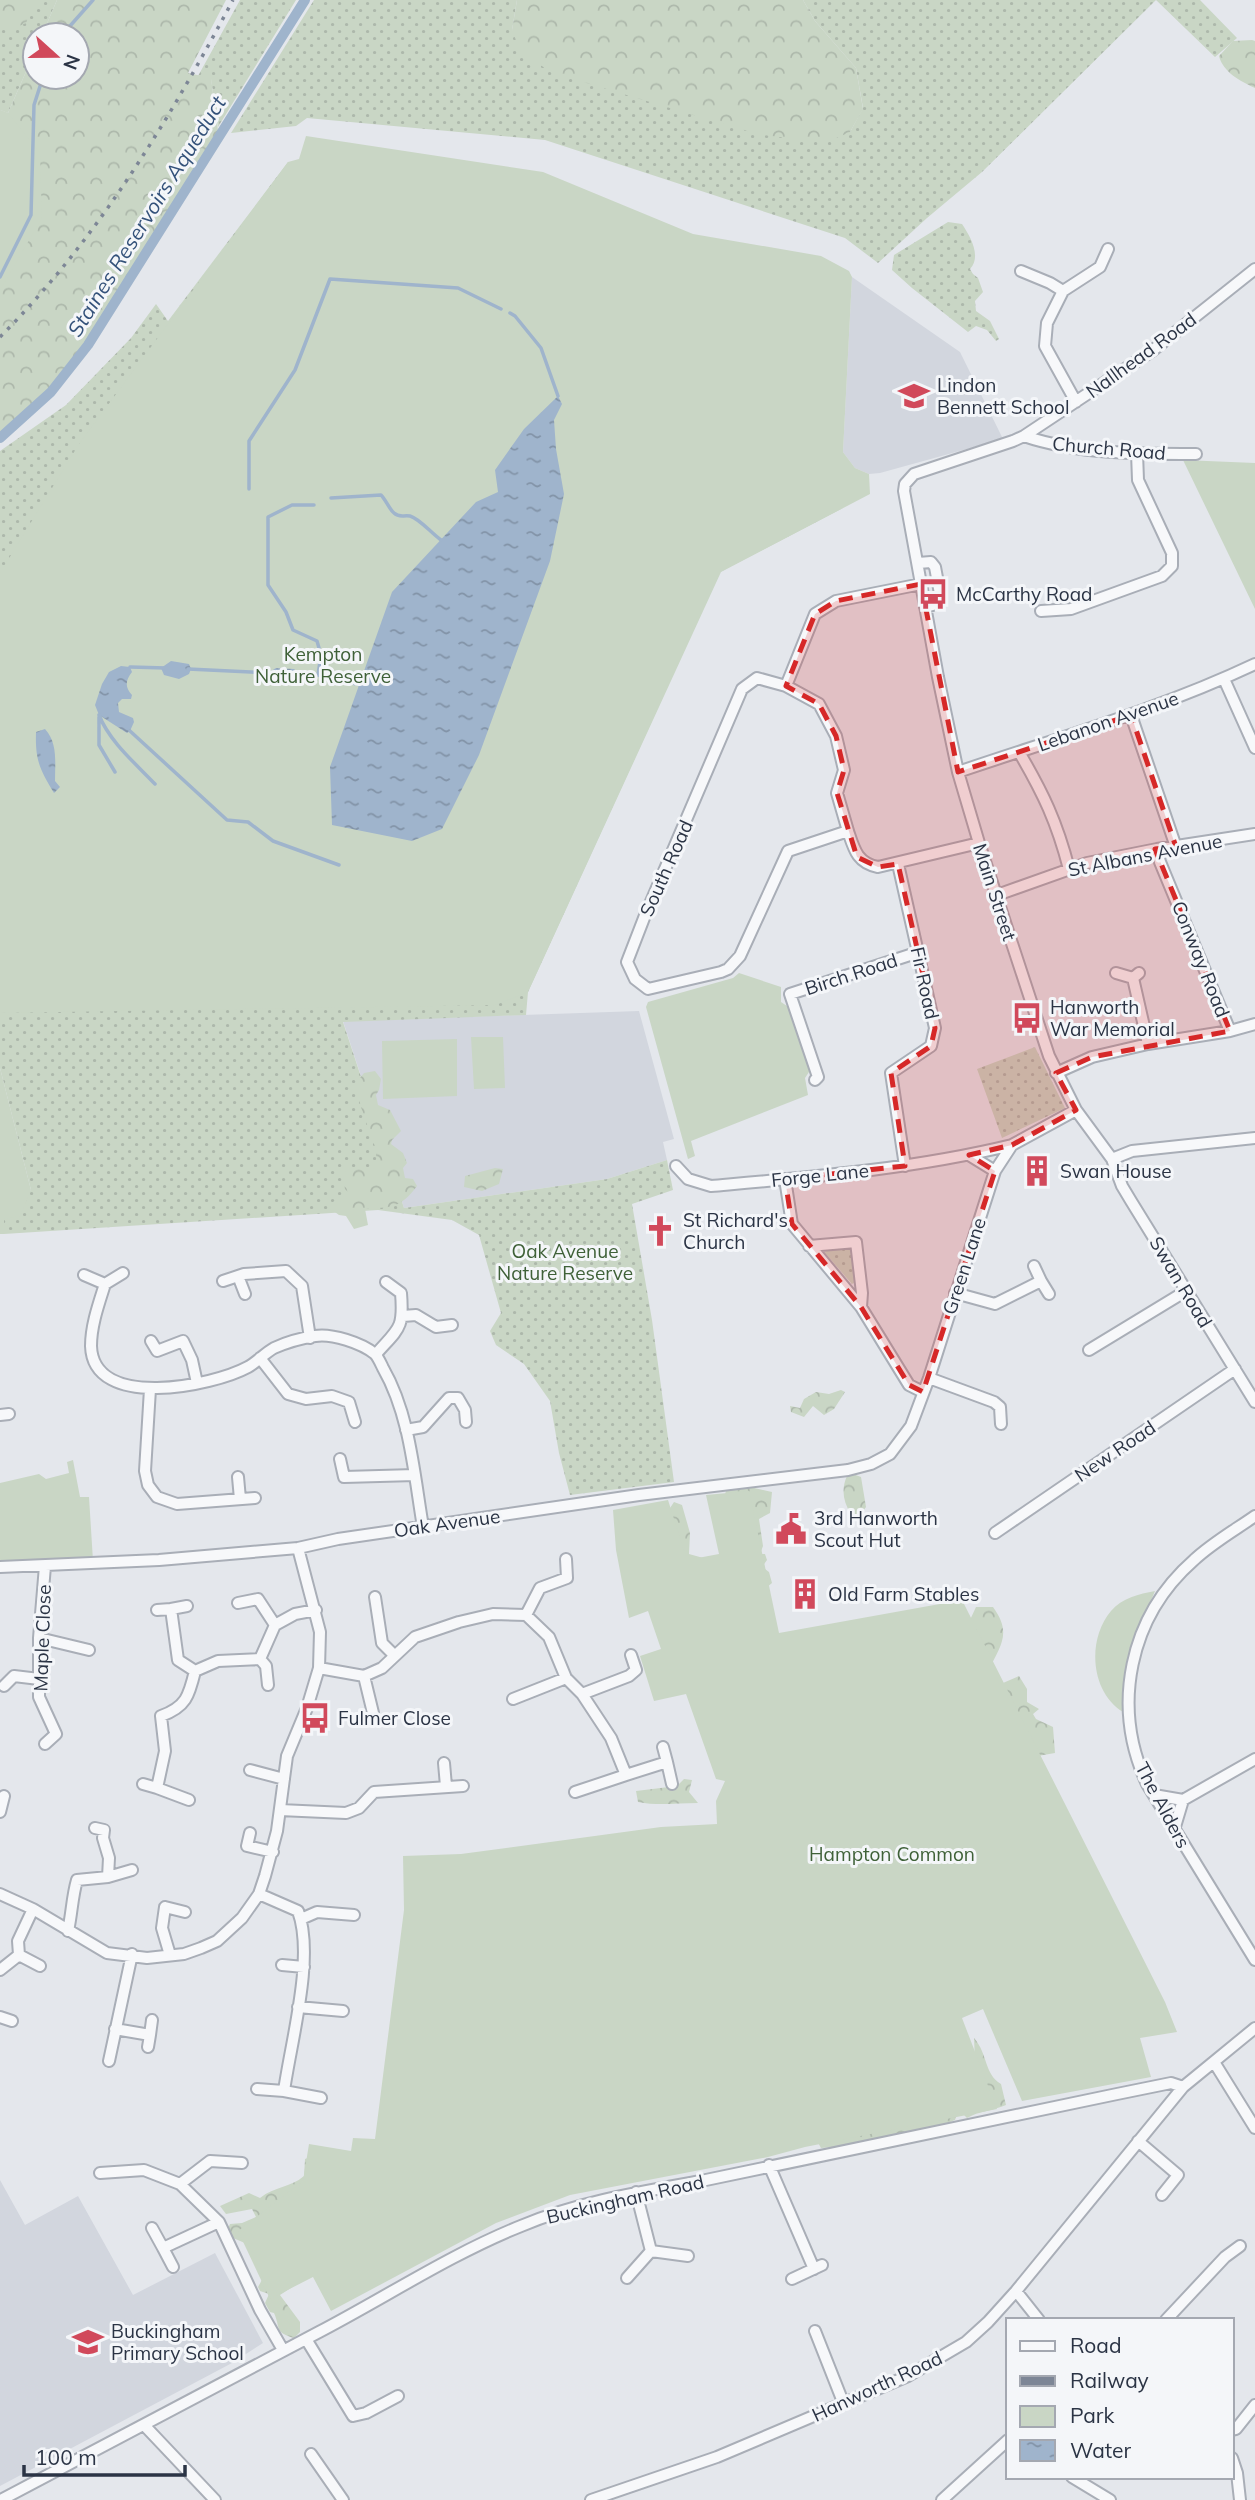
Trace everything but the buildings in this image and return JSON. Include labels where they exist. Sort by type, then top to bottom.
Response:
[{"type":"street","points":[[1076,402],[1045,346],[1047,323],[1063,291],[1100,267],[1108,249]]},
{"type":"street","name":"Nallhead Road","points":[[1024,436],[1152,351],[1255,269]]},
{"type":"street","points":[[1021,271],[1063,291]]},
{"type":"street","name":"Church Road","points":[[1024,436],[1048,444],[1137,453],[1196,454]]},
{"type":"street","name":"Main Street","points":[[1024,436],[914,474],[905,484],[904,496],[958,772],[979,844],[1056,1073],[1076,1110],[1112,1159]]},
{"type":"street","points":[[1041,611],[1072,609],[1162,576],[1172,566],[1172,553],[1138,480],[1137,453]]},
{"type":"street","points":[[918,563],[931,562],[935,567],[941,599],[937,604],[925,607]]},
{"type":"street","points":[[786,686],[815,614],[836,601],[921,584]]},
{"type":"street","name":"Lebanon Avenue","points":[[958,772],[1131,715],[1255,664]]},
{"type":"street","name":"South Road","points":[[848,831],[788,851],[740,956],[728,969],[648,989],[635,979],[627,962],[631,951],[742,689],[757,678],[786,686],[819,704],[836,736],[844,770],[837,793],[848,831],[857,857],[867,865],[878,867],[898,864],[979,844]]},
{"type":"street","points":[[1224,679],[1255,748]]},
{"type":"street","points":[[1131,715],[1176,847]]},
{"type":"street","points":[[1019,752],[1041,789],[1059,828],[1069,869]]},
{"type":"street","name":"St Albans Avenue","points":[[997,895],[1069,869],[1157,849],[1255,834]]},
{"type":"street","name":"Conway Road","points":[[1056,1073],[1092,1057],[1148,1044],[1230,1031],[1157,849]]},
{"type":"street","name":"Fir Road","points":[[898,864],[934,1028],[931,1045],[891,1073],[905,1166]]},
{"type":"street","name":"Birch Road","points":[[815,1080],[818,1077],[790,994],[919,952]]},
{"type":"street","points":[[1116,974],[1136,975],[1148,1044]]},
{"type":"street","points":[[1230,1031],[1255,1024]]},
{"type":"street","name":"Green Lane","points":[[890,1454],[911,1426],[929,1378],[995,1171],[1012,1145],[1076,1110]]},
{"type":"street","points":[[1112,1159],[1149,1148],[1255,1138]]},
{"type":"street","name":"Forge Lane","points":[[676,1166],[688,1178],[711,1186],[905,1166],[1012,1145]]},
{"type":"street","points":[[970,1155],[995,1171]]},
{"type":"street","name":"Swan Road","points":[[1112,1159],[1122,1186],[1255,1402]]},
{"type":"street","points":[[785,1180],[792,1224],[861,1307],[909,1385],[923,1392]]},
{"type":"street","points":[[809,1246],[856,1242],[861,1307]]},
{"type":"street","points":[[1034,1266],[1049,1294]]},
{"type":"street","points":[[223,1281],[238,1276],[286,1271],[302,1286],[310,1338]]},
{"type":"street","points":[[123,1273],[105,1284],[98,1305],[91,1348],[99,1368],[119,1384],[150,1389],[197,1383],[248,1367],[275,1348],[317,1336],[342,1338],[376,1354],[395,1388],[406,1430],[423,1527]]},
{"type":"street","points":[[85,1275],[105,1284]]},
{"type":"street","points":[[238,1276],[245,1294]]},
{"type":"street","points":[[956,1293],[995,1304],[1041,1281]]},
{"type":"street","points":[[386,1282],[401,1293]]},
{"type":"street","points":[[376,1354],[398,1329],[403,1316],[401,1293],[409,1283]]},
{"type":"street","points":[[1089,1350],[1186,1291]]},
{"type":"street","points":[[403,1316],[416,1315],[436,1327],[452,1325]]},
{"type":"street","points":[[177,1329],[192,1360],[197,1383]]},
{"type":"street","points":[[151,1341],[157,1351],[183,1340]]},
{"type":"street","points":[[260,1358],[288,1394],[306,1399],[332,1396],[349,1402],[355,1422]]},
{"type":"street","name":"New Road","points":[[995,1533],[1235,1369]]},
{"type":"street","points":[[929,1378],[994,1402],[1000,1407],[1001,1424]]},
{"type":"street","points":[[150,1389],[145,1471],[152,1491],[164,1500],[177,1504],[255,1499]]},
{"type":"street","points":[[406,1430],[423,1426],[449,1398],[458,1398],[465,1410],[466,1422]]},
{"type":"street","name":"Oak Avenue","points":[[0,1567],[159,1560],[298,1548],[338,1539],[639,1495],[848,1470],[871,1464],[890,1454]]},
{"type":"street","points":[[340,1459],[344,1476],[415,1475]]},
{"type":"street","points":[[238,1477],[240,1499]]},
{"type":"street","name":"The Alders","points":[[1255,1516],[1194,1560],[1166,1591],[1149,1618],[1134,1652],[1129,1679],[1128,1720],[1138,1765],[1174,1830],[1255,1959]]},
{"type":"street","points":[[0,1894],[33,1909],[107,1952],[147,1958],[184,1954],[217,1941],[242,1918],[260,1894],[273,1852],[286,1756],[307,1707],[319,1668],[320,1632],[298,1548]]},
{"type":"street","points":[[526,1615],[540,1588],[567,1578],[566,1559]]},
{"type":"street","name":"Maple Close","points":[[45,1566],[39,1638],[39,1697],[60,1736],[45,1744]]},
{"type":"street","points":[[375,1597],[382,1643],[394,1655]]},
{"type":"street","points":[[238,1603],[258,1599],[275,1625]]},
{"type":"street","points":[[157,1610],[187,1606]]},
{"type":"street","points":[[172,1609],[178,1660],[195,1671]]},
{"type":"street","points":[[260,1659],[275,1625],[295,1614],[316,1610]]},
{"type":"street","points":[[319,1668],[364,1676],[382,1668],[415,1637],[459,1622],[503,1613],[526,1615],[549,1637],[566,1678],[582,1694],[611,1738],[626,1775]]},
{"type":"street","points":[[39,1638],[89,1650]]},
{"type":"street","points":[[582,1694],[629,1676],[636,1670],[631,1656]]},
{"type":"street","points":[[195,1671],[218,1661],[260,1659]]},
{"type":"street","points":[[260,1659],[265,1666],[268,1685]]},
{"type":"street","points":[[157,1788],[164,1751],[161,1716],[181,1706],[190,1691],[195,1671]]},
{"type":"street","points":[[4,1685],[15,1676],[39,1679]]},
{"type":"street","points":[[364,1676],[373,1713]]},
{"type":"street","points":[[513,1699],[566,1678]]},
{"type":"street","points":[[663,1747],[672,1784]]},
{"type":"street","points":[[1154,1795],[1183,1800],[1255,1759]]},
{"type":"street","points":[[575,1792],[667,1762]]},
{"type":"street","points":[[444,1763],[446,1786]]},
{"type":"street","points":[[250,1770],[284,1779]]},
{"type":"street","points":[[143,1784],[189,1800]]},
{"type":"street","points":[[280,1810],[346,1813],[359,1808],[374,1792],[463,1786]]},
{"type":"street","points":[[0,1812],[4,1796]]},
{"type":"street","points":[[1174,1830],[1183,1800]]},
{"type":"street","points":[[95,1828],[104,1830],[103,1838],[109,1858],[108,1877]]},
{"type":"street","points":[[244,1858],[250,1833]]},
{"type":"street","points":[[247,1846],[273,1852]]},
{"type":"street","points":[[68,1931],[72,1896],[77,1880],[108,1877],[132,1870]]},
{"type":"street","points":[[260,1894],[298,1911],[305,1940],[304,1968],[284,2091]]},
{"type":"street","points":[[170,1955],[162,1928],[165,1907],[185,1912]]},
{"type":"street","points":[[19,1955],[18,1941],[33,1909]]},
{"type":"street","points":[[301,1919],[317,1912],[354,1915]]},
{"type":"street","points":[[109,2061],[132,1954]]},
{"type":"street","points":[[19,1955],[40,1966]]},
{"type":"street","points":[[0,1970],[19,1955]]},
{"type":"street","points":[[282,1965],[304,1968]]},
{"type":"street","points":[[298,2007],[343,2011]]},
{"type":"street","points":[[0,2017],[12,2021]]},
{"type":"street","points":[[115,2029],[149,2041],[152,2020]]},
{"type":"street","name":"Hanworth Road","points":[[591,2500],[717,2457],[908,2376],[966,2342],[1016,2291],[1183,2087],[1255,2028]]},
{"type":"street","points":[[1214,2062],[1255,2129]]},
{"type":"street","name":"Buckingham Road","points":[[1,2500],[472,2249],[521,2226],[566,2210],[636,2192],[701,2181],[1171,2083],[1183,2087]]},
{"type":"street","points":[[257,2089],[321,2098]]},
{"type":"street","points":[[1138,2141],[1178,2175],[1162,2195]]},
{"type":"street","points":[[180,2184],[210,2161],[242,2163]]},
{"type":"street","points":[[769,2165],[818,2267],[793,2279]]},
{"type":"street","points":[[100,2173],[144,2170],[180,2184],[219,2222],[260,2310],[283,2350]]},
{"type":"street","points":[[636,2192],[651,2251]]},
{"type":"street","points":[[163,2248],[219,2222]]},
{"type":"street","points":[[152,2228],[173,2267]]},
{"type":"street","points":[[1168,2318],[1225,2257],[1240,2246]]},
{"type":"street","points":[[651,2251],[688,2256]]},
{"type":"street","points":[[627,2278],[651,2251]]},
{"type":"street","points":[[1016,2291],[1037,2318]]},
{"type":"street","points":[[815,2331],[843,2402]]},
{"type":"street","points":[[306,2339],[353,2416],[366,2413],[398,2396]]},
{"type":"street","points":[[1234,2430],[1255,2405]]},
{"type":"street","points":[[144,2425],[215,2500]]},
{"type":"street","points":[[942,2500],[1006,2442]]},
{"type":"street","points":[[311,2454],[343,2500]]},
{"type":"street","points":[[1234,2464],[1240,2500]]},
{"type":"street","points":[[1075,2479],[1110,2500]]},
{"type":"highlighted area","points":[[921,584],[958,772],[1131,715],[1176,847],[1155,849],[1230,1031],[1092,1057],[1056,1073],[1076,1110],[1012,1145],[969,1155],[995,1171],[923,1392],[909,1385],[861,1307],[792,1224],[785,1179],[905,1166],[891,1073],[931,1046],[935,1028],[898,864],[878,867],[857,857],[837,793],[844,770],[836,736],[819,704],[786,686],[815,614],[836,601]]},
{"type":"shaded area","name":"Lindon Bennett School","points":[[852,277],[960,352],[1003,439],[880,473],[869,474],[855,468],[843,452]]},
{"type":"shaded area","points":[[639,1011],[674,1139],[663,1142],[667,1160],[607,1179],[404,1208],[343,1021]]},
{"type":"shaded area","name":"Buckingham Primary School","points":[[0,2180],[25,2225],[78,2196],[133,2295],[215,2253],[263,2343],[232,2363],[0,2486]]},
{"type":"green space","points":[[0,0],[57,0],[48,21],[21,21],[21,83],[8,113],[0,110]]},
{"type":"green space","points":[[0,0],[36,0],[27,21],[21,21],[21,25],[8,31],[0,27]]},
{"type":"green space","points":[[57,0],[226,0],[188,73],[211,78],[219,138],[69,372],[0,438],[0,110],[8,113],[21,83],[21,91],[91,91],[91,21],[48,21]]},
{"type":"green space","points":[[240,0],[296,0],[218,127],[211,79],[198,76]]},
{"type":"green space","points":[[314,0],[517,0],[512,30],[850,132],[863,108],[856,68],[815,21],[803,0],[1156,0],[982,172],[878,263],[845,238],[545,140],[307,118],[296,126],[231,133]]},
{"type":"green space","points":[[517,0],[803,0],[815,21],[856,68],[863,109],[850,132],[825,143],[757,134],[553,73],[521,53],[512,30]]},
{"type":"green space","points":[[1156,0],[1200,0],[1237,38],[1215,57]]},
{"type":"green space","points":[[1233,41],[1255,41],[1255,88],[1228,71],[1219,56]]},
{"type":"green space","points":[[0,110],[8,113],[40,153],[42,218],[0,290]]},
{"type":"green space","name":"Kempton Nature Reserve","points":[[306,136],[543,172],[693,234],[821,256],[849,271],[852,277],[843,452],[855,468],[869,474],[870,494],[721,572],[528,992],[495,1005],[0,1013],[0,573],[79,444],[288,162],[299,159]]},
{"type":"green space","name":"Kempton Nature Reserve","points":[[288,162],[719,552],[843,508],[720,572],[528,992],[526,1015],[343,1022],[404,1208],[607,1179],[667,1160],[673,1190],[632,1204],[652,1320],[674,1482],[570,1495],[550,1401],[524,1364],[496,1345],[490,1331],[501,1313],[479,1235],[452,1220],[378,1210],[4,1234],[3,1219],[31,1190],[0,1068],[0,451],[66,405],[131,338],[156,304],[168,321]]},
{"type":"green space","points":[[948,222],[962,224],[971,240],[975,258],[970,269],[978,278],[983,292],[975,301],[976,311],[990,321],[999,339],[996,341],[987,330],[976,326],[968,332],[892,270],[894,255]]},
{"type":"green space","points":[[1183,460],[1255,463],[1255,609]]},
{"type":"green space","points":[[739,973],[781,987],[781,1002],[790,1008],[811,1069],[805,1078],[808,1095],[691,1141],[695,1156],[688,1159],[646,1007],[648,1002],[733,978]]},
{"type":"green space","points":[[471,1037],[503,1037],[505,1088],[474,1089]]},
{"type":"green space","points":[[457,1039],[457,1096],[383,1099],[382,1041]]},
{"type":"green space","points":[[1035,1047],[1065,1108],[1002,1138],[977,1069]]},
{"type":"green space","points":[[0,1068],[31,1190],[20,1216],[4,1219],[4,1234],[0,1234]]},
{"type":"green space","points":[[375,1071],[381,1079],[376,1095],[378,1105],[390,1110],[401,1131],[391,1144],[403,1153],[407,1163],[403,1168],[405,1178],[413,1179],[417,1186],[400,1203],[365,1209],[368,1225],[354,1229],[346,1216],[332,1210],[333,1202],[340,1198],[353,1197],[345,1189],[342,1172],[363,1166],[375,1170],[375,1149],[355,1084],[364,1073]]},
{"type":"green space","points":[[495,1168],[503,1169],[499,1184],[482,1191],[464,1187],[465,1176]]},
{"type":"green space","points":[[844,1246],[853,1250],[856,1282],[852,1284],[824,1252]]},
{"type":"green space","points":[[841,1390],[845,1392],[834,1409],[824,1415],[813,1406],[804,1417],[791,1412],[790,1406],[800,1408],[804,1399],[816,1392],[829,1394]]},
{"type":"green space","points":[[73,1460],[80,1497],[89,1497],[93,1561],[0,1560],[0,1483],[39,1474],[46,1479],[69,1473],[67,1462]]},
{"type":"green space","points":[[853,1474],[861,1477],[866,1507],[861,1514],[851,1514],[845,1500],[845,1481],[847,1476]]},
{"type":"green space","points":[[750,1487],[772,1492],[770,1513],[759,1519],[763,1546],[760,1554],[765,1554],[767,1560],[762,1567],[769,1572],[772,1583],[766,1588],[723,1501],[726,1491]]},
{"type":"green space","name":"Hampton Common","points":[[749,1491],[779,1633],[962,1600],[1165,2002],[1177,2032],[1140,2038],[1151,2077],[1022,2101],[983,2009],[962,2018],[997,2109],[570,2195],[496,2223],[331,2311],[313,2277],[270,2299],[238,2231],[303,2181],[309,2144],[351,2151],[353,2138],[375,2139],[404,1910],[403,1856],[461,1854],[661,1827],[717,1824],[716,1801],[725,1781],[716,1779],[686,1694],[654,1701],[640,1656],[661,1649],[648,1611],[629,1618],[616,1550],[613,1510],[668,1500],[687,1560],[719,1554],[706,1495]]},
{"type":"green space","points":[[674,1502],[682,1505],[690,1533],[689,1554],[707,1559],[687,1571],[668,1511]]},
{"type":"green space","points":[[1155,1591],[1128,1655],[1123,1712],[1112,1703],[1098,1679],[1098,1636],[1111,1611],[1120,1603],[1131,1597]]},
{"type":"green space","points":[[976,1607],[993,1607],[1002,1624],[1002,1639],[988,1671],[963,1635]]},
{"type":"green space","points":[[1019,1676],[1027,1689],[1027,1702],[1039,1709],[1033,1714],[1036,1719],[1053,1727],[1055,1753],[1032,1757],[1003,1683]]},
{"type":"green space","points":[[684,1779],[692,1780],[689,1792],[698,1803],[638,1802],[636,1791],[677,1786]]},
{"type":"green space","points":[[974,2038],[992,2075],[1001,2084],[1006,2105],[967,2118],[963,2114],[957,2114],[955,2120],[930,2133],[902,2132],[893,2140],[869,2140],[821,2148],[816,2139],[975,2061]]},
{"type":"green space","points":[[310,2157],[313,2169],[252,2246],[233,2238],[227,2231],[230,2224],[242,2223],[256,2217],[252,2209],[226,2214],[220,2206],[249,2193],[260,2198],[299,2180],[304,2176],[305,2159]]},
{"type":"green space","points":[[311,2275],[280,2295],[300,2322],[300,2332],[294,2338],[281,2332],[274,2313],[270,2312],[265,2303],[269,2294],[260,2291],[258,2287],[263,2278]]},
{"type":"water","points":[[558,396],[562,404],[554,420],[564,494],[550,561],[479,755],[442,829],[412,841],[332,825],[330,767],[392,592],[476,502],[498,492],[495,470],[524,429]]},
{"type":"water","points":[[171,661],[189,664],[189,674],[179,679],[164,675],[161,668]]},
{"type":"water","points":[[121,666],[130,667],[132,672],[127,684],[131,699],[122,699],[118,703],[119,712],[133,718],[134,722],[127,733],[99,715],[95,705],[109,672]]},
{"type":"water","points":[[276,668],[294,669],[301,675],[302,680],[286,684],[269,680],[268,673]]},
{"type":"water","points":[[45,729],[54,747],[55,781],[60,787],[54,793],[42,771],[36,750],[36,732]]},
{"type":"waterway","points":[[74,21],[93,0]]},
{"type":"waterway","name":"Staines Reservoirs Aqueduct","points":[[0,438],[51,392],[88,345],[305,0]]},
{"type":"waterway","points":[[0,277],[31,215],[34,105],[38,91]]},
{"type":"waterway","points":[[249,489],[249,441],[295,370],[330,279],[458,288],[501,309]]},
{"type":"waterway","points":[[510,313],[541,348],[558,396]]},
{"type":"waterway","points":[[331,498],[381,495],[396,515],[414,518],[441,540]]},
{"type":"waterway","points":[[314,505],[292,505],[268,517],[268,585],[286,612],[293,630],[317,641],[321,655],[318,675]]},
{"type":"waterway","points":[[130,667],[166,668]]},
{"type":"waterway","points":[[188,669],[271,673]]},
{"type":"waterway","points":[[299,675],[318,675],[361,685]]},
{"type":"waterway","points":[[99,715],[116,743],[155,784]]},
{"type":"waterway","points":[[99,717],[99,745],[115,772]]},
{"type":"waterway","points":[[130,731],[227,820],[248,822],[273,841],[339,865]]},
{"type":"railway","points":[[0,337],[68,260],[129,177],[183,90],[233,0]]},
{"type":"place","name":"Lindon Bennett School","points":[[914,396]]},
{"type":"place","name":"McCarthy Road","points":[[933,594]]},
{"type":"place","name":"Hanworth War Memorial","points":[[1027,1018]]},
{"type":"place","name":"Swan House","points":[[1037,1171]]},
{"type":"place","name":"St Richard's Church","points":[[660,1231]]},
{"type":"place","name":"3rd Hanworth Scout Hut","points":[[791,1529]]},
{"type":"place","name":"Old Farm Stables","points":[[805,1594]]},
{"type":"place","name":"Fulmer Close","points":[[315,1718]]},
{"type":"place","name":"Buckingham Primary School","points":[[88,2342]]},
{"type":"park label","name":"Oak Avenue Nature Reserve","points":[[565,1262]]}]
